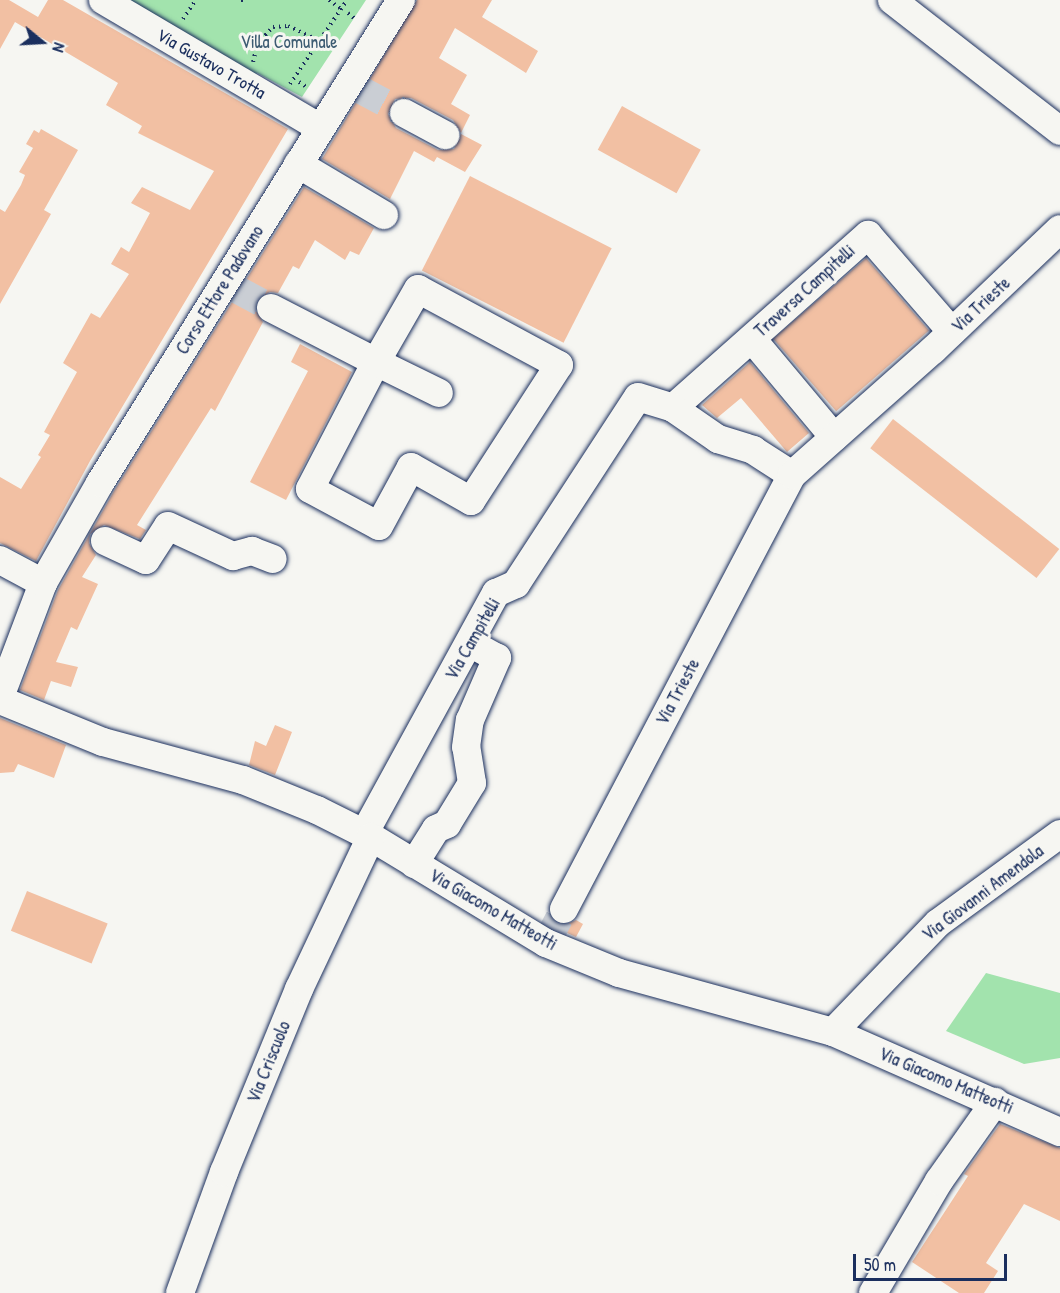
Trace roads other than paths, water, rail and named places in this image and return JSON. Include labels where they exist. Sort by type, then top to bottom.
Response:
[{"type":"street","name":"Via Gustavo Trotta","points":[[103,0],[320,128]]},
{"type":"street","name":"Corso Ettore Padovano","points":[[0,699],[43,583],[90,533],[298,164],[320,128],[354,86],[401,0]]},
{"type":"street","points":[[892,0],[1060,131]]},
{"type":"street","points":[[404,113],[445,135]]},
{"type":"street","points":[[298,164],[384,215]]},
{"type":"street","name":"Via Trieste","points":[[564,909],[792,475],[952,332],[1060,229]]},
{"type":"street","name":"Traversa Campitelli","points":[[673,408],[868,235],[952,332]]},
{"type":"street","points":[[418,289],[559,365],[471,501],[411,467],[379,526],[310,489],[376,362],[418,289]]},
{"type":"street","points":[[271,308],[439,393]]},
{"type":"street","points":[[752,339],[834,437]]},
{"type":"street","name":"Via Campitelli","points":[[367,836],[496,593],[516,584],[638,397],[673,408]]},
{"type":"street","points":[[673,408],[718,439],[753,450],[792,475]]},
{"type":"street","points":[[90,533],[146,560],[168,526],[233,556],[252,551],[273,559]]},
{"type":"street","points":[[0,560],[43,583]]},
{"type":"street","points":[[414,864],[436,830],[447,824],[472,783],[466,747],[470,720],[497,658],[470,643]]},
{"type":"street","name":"Via Giacomo Matteotti","points":[[0,699],[103,742],[243,780],[367,836],[546,943],[619,973],[833,1032],[1060,1132]]},
{"type":"street","name":"Via Giovanni Amendola","points":[[833,1032],[938,923],[1060,834]]},
{"type":"street","name":"Via Criscuolo","points":[[180,1293],[221,1171],[367,836]]},
{"type":"street","points":[[873,1293],[939,1181],[995,1102]]},
{"type":"tunnel","points":[[359,89],[404,113]]},
{"type":"tunnel","points":[[236,289],[271,308]]},
{"type":"tunnel","points":[[546,943],[564,909]]},
{"type":"park label","name":"Villa Comunale","points":[[289,42]]}]
